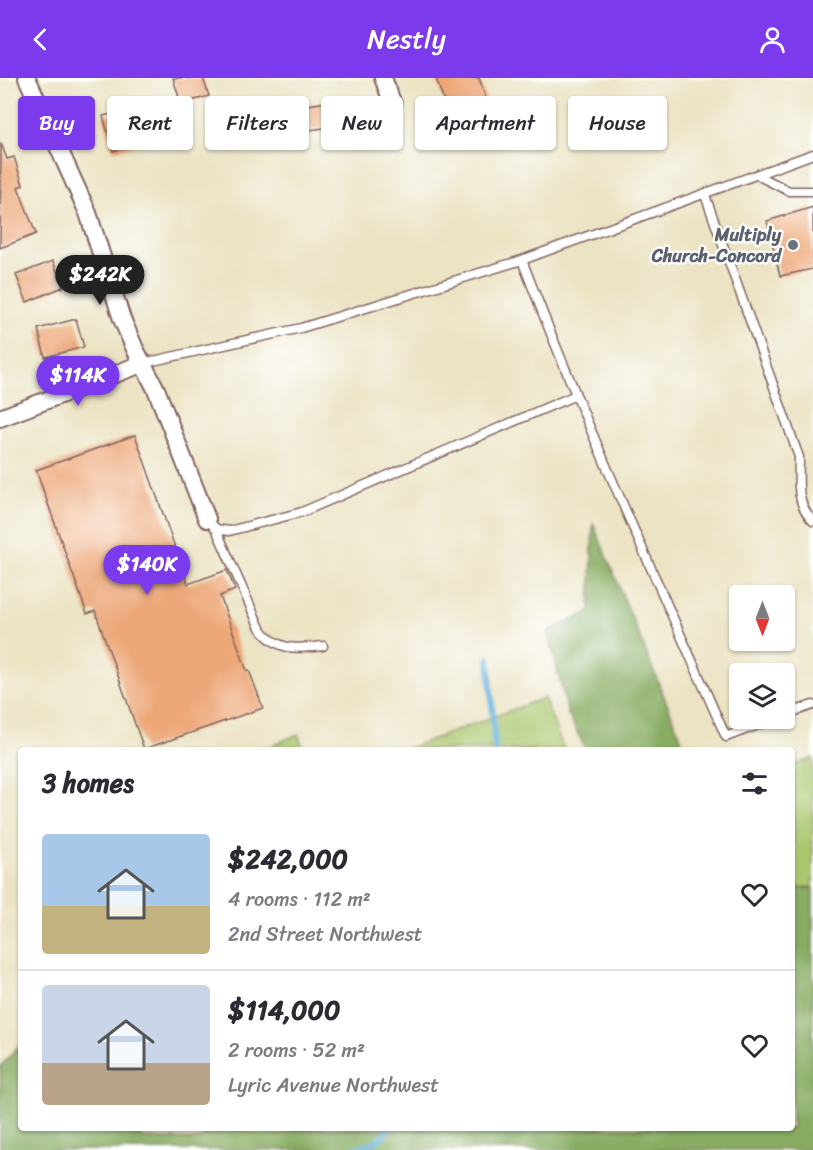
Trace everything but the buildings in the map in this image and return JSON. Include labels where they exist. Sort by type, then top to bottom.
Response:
[{"type":"street","points":[[27,78],[88,213],[122,319],[156,389],[212,524]]},
{"type":"street","points":[[383,78],[390,96]]},
{"type":"street","points":[[0,418],[144,363]]},
{"type":"lane","points":[[144,363],[301,328],[522,260],[813,154]]},
{"type":"lane","points":[[757,175],[789,191],[813,191]]},
{"type":"lane","points":[[705,195],[799,457],[800,501],[813,521]]},
{"type":"lane","points":[[522,260],[555,346],[629,520],[726,736],[745,729]]},
{"type":"lane","points":[[212,524],[229,531],[302,512],[576,395]]},
{"type":"lane","points":[[212,524],[260,628],[267,637],[291,649],[323,646]]},
{"type":"lane","points":[[795,711],[813,705]]},
{"type":"green space","points":[[593,523],[685,747],[584,747],[568,714],[548,631],[590,612]]},
{"type":"green space","points":[[544,698],[563,747],[411,747]]},
{"type":"green space","points":[[298,734],[303,747],[269,747]]},
{"type":"green space","points":[[813,758],[813,887],[795,888],[795,765]]},
{"type":"green space","points":[[795,888],[813,888],[813,1150],[0,1150],[0,1067],[18,1046],[18,1131],[136,1131],[142,1138],[198,1140],[209,1131],[795,1131]]},
{"type":"waterway","points":[[489,658],[495,747]]},
{"type":"waterway","points":[[351,1150],[377,1141],[387,1131]]},
{"type":"place","name":"Multiply Church-Concord","points":[[793,245]]}]
